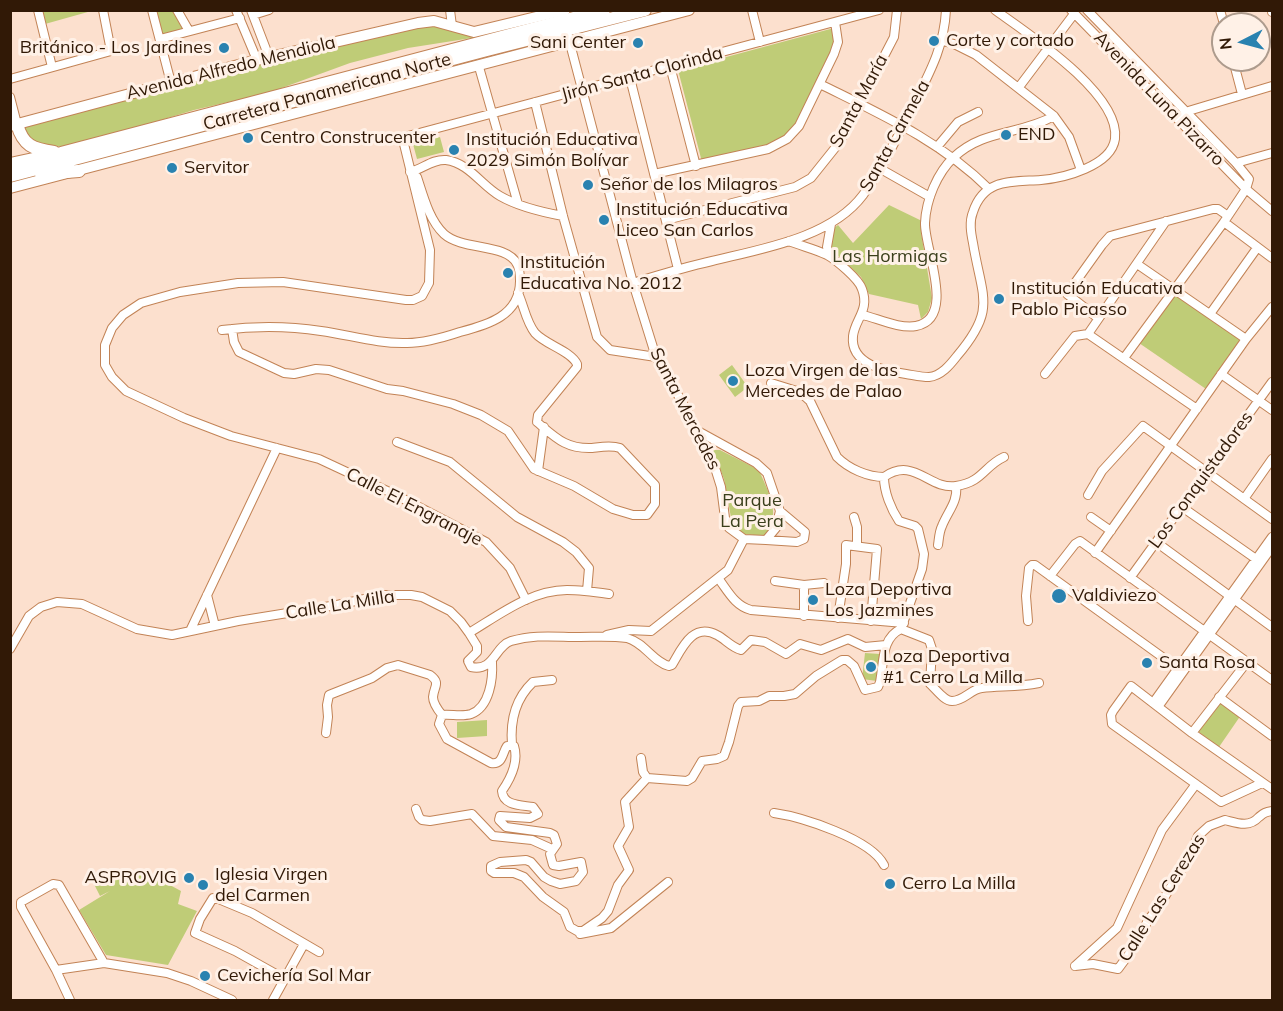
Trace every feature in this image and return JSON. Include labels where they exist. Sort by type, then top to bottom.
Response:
[{"type":"highway","name":"Carretera Panamericana Norte","points":[[11,176],[61,153],[603,10]]},
{"type":"highway","name":"Carretera Panamericana Norte","points":[[11,176],[645,10]]},
{"type":"highway","points":[[14,125],[26,143],[39,149],[61,153]]},
{"type":"highway","points":[[11,176],[79,171]]},
{"type":"main road","points":[[539,14],[565,10]]},
{"type":"main road","points":[[79,171],[689,10]]},
{"type":"main road","name":"Avenida Alfredo Mendiola","points":[[14,125],[257,60],[418,23],[434,21],[474,32],[485,31],[539,14]]},
{"type":"street","points":[[38,10],[52,67]]},
{"type":"street","points":[[10,79],[111,51],[103,10]]},
{"type":"street","points":[[152,10],[171,82]]},
{"type":"street","points":[[177,10],[189,31]]},
{"type":"street","points":[[269,10],[252,13],[269,57]]},
{"type":"street","points":[[450,10],[452,26]]},
{"type":"street","points":[[752,10],[760,42]]},
{"type":"street","name":"Jirón Santa Clorinda","points":[[413,171],[404,139],[408,136],[879,10]]},
{"type":"street","name":"Santa María","points":[[666,220],[795,187],[812,177],[839,143],[894,37],[897,10]]},
{"type":"street","name":"Santa Carmela","points":[[633,282],[789,241],[831,224],[862,196],[903,126],[943,41],[946,10]]},
{"type":"street","points":[[789,241],[828,256],[859,282],[863,290],[863,315],[856,327],[854,345],[861,358],[868,364],[888,371],[925,377],[932,377],[945,369],[979,326],[984,310],[983,292],[971,229],[972,213],[979,200],[989,189],[1005,182],[1042,180],[1098,163],[1110,152],[1115,139],[1113,123],[1096,92],[1049,48],[995,10]]},
{"type":"street","points":[[1019,87],[1049,48],[1072,12]]},
{"type":"street","name":"Avenida Luna Pizarro","points":[[1072,12],[1246,189],[1272,211]]},
{"type":"street","points":[[1084,23],[1092,12]]},
{"type":"street","name":"Avenida Luna Pizarro","points":[[1092,12],[1185,112],[1249,176],[1246,189]]},
{"type":"street","points":[[160,39],[238,14],[257,60]]},
{"type":"street","points":[[654,174],[768,149],[787,139],[799,126],[820,84],[837,42],[835,22]]},
{"type":"street","name":"Santa Mercedes","points":[[566,29],[633,282],[656,357],[686,409],[719,478],[726,524],[731,531],[744,538]]},
{"type":"street","points":[[943,41],[976,55],[1054,116],[1069,137],[1081,170]]},
{"type":"street","points":[[670,66],[696,166]]},
{"type":"street","points":[[479,67],[518,204]]},
{"type":"street","points":[[1236,72],[1242,94]]},
{"type":"street","points":[[630,78],[678,269]]},
{"type":"street","points":[[820,84],[903,126],[937,147],[973,173],[989,189]]},
{"type":"street","points":[[1178,120],[1185,112],[1272,86]]},
{"type":"street","points":[[10,97],[14,125]]},
{"type":"street","points":[[535,102],[563,216],[597,337],[610,350],[656,357]]},
{"type":"street","points":[[937,147],[958,122],[978,112]]},
{"type":"street","points":[[863,315],[914,326],[921,325],[934,312],[938,296],[925,225],[930,197],[936,183],[953,158],[983,137],[1032,126],[1054,116]]},
{"type":"street","points":[[1236,163],[1272,153]]},
{"type":"street","points":[[222,330],[292,328],[376,341],[422,342],[494,322],[509,310],[518,293],[520,271],[513,257],[507,253],[459,243],[442,233],[433,219],[413,171],[436,161],[457,163],[474,174],[490,190],[518,204],[537,211],[563,216]]},
{"type":"street","points":[[879,168],[930,197]]},
{"type":"street","name":"Calle El Engranaje","points":[[413,171],[430,250],[429,283],[426,291],[418,299],[406,300],[283,282],[238,283],[206,287],[152,299],[123,315],[112,328],[105,345],[105,365],[112,377],[126,391],[205,427],[319,459],[396,495],[486,542],[510,568],[526,600]]},
{"type":"street","points":[[1124,358],[1246,189]]},
{"type":"street","points":[[1098,318],[1067,294],[1110,236],[1166,220],[1218,209],[1257,248],[1272,258]]},
{"type":"street","points":[[1046,374],[1075,336],[1088,333],[1166,220]]},
{"type":"street","points":[[828,256],[827,247],[831,224]]},
{"type":"street","points":[[1210,314],[1257,248]]},
{"type":"street","points":[[1137,264],[1246,339]]},
{"type":"street","points":[[232,329],[234,342],[239,352],[284,373],[294,374],[316,369],[329,370],[481,415],[508,431],[534,469],[574,486],[613,509],[630,515],[647,515],[655,504],[655,485],[620,448],[612,446],[573,447],[560,441],[537,422],[538,415],[577,368],[577,364],[572,357],[536,334],[518,293]]},
{"type":"street","points":[[1095,553],[1246,339],[1272,307]]},
{"type":"street","points":[[1088,333],[1197,409]]},
{"type":"street","points":[[1221,374],[1272,410]]},
{"type":"street","name":"Los Conquistadores","points":[[1130,578],[1272,382]]},
{"type":"street","points":[[771,383],[800,392],[810,401],[837,457],[842,462],[873,477],[884,477],[905,470],[915,471],[944,485],[956,486],[978,479],[1004,457]]},
{"type":"street","points":[[1088,495],[1102,471],[1141,427],[1171,445],[1272,519]]},
{"type":"street","points":[[538,471],[544,428]]},
{"type":"street","points":[[603,637],[629,630],[651,631],[718,578],[733,561],[744,538],[797,542],[804,539],[805,532],[780,511],[767,473],[756,463],[696,430]]},
{"type":"street","points":[[397,441],[450,462],[518,517],[563,542],[576,552],[589,568],[587,591]]},
{"type":"street","points":[[706,450],[716,442]]},
{"type":"street","points":[[190,631],[277,448]]},
{"type":"street","points":[[1244,499],[1272,459]]},
{"type":"street","points":[[647,778],[687,782],[702,761],[724,756],[741,702],[759,702],[770,696],[795,694],[816,676],[842,660],[851,662],[865,690],[878,687],[886,645],[889,637],[903,626],[918,584],[924,554],[918,529],[899,521],[894,514],[884,486],[884,477]]},
{"type":"street","points":[[938,545],[941,528],[957,495],[956,486]]},
{"type":"street","points":[[1182,507],[1256,559]]},
{"type":"street","points":[[766,540],[776,528],[780,511]]},
{"type":"street","points":[[854,517],[857,527],[856,546]]},
{"type":"street","points":[[1091,517],[1111,531]]},
{"type":"street","points":[[1233,597],[1272,537]]},
{"type":"street","points":[[1050,576],[1080,541],[1272,680]]},
{"type":"street","points":[[1156,542],[1272,627]]},
{"type":"street","points":[[838,618],[845,575],[846,545],[877,549],[871,621]]},
{"type":"street","points":[[1156,705],[1233,597],[1272,547]]},
{"type":"street","points":[[1028,621],[1026,596],[1029,568],[1032,565],[1181,670]]},
{"type":"street","points":[[718,578],[736,602],[745,608],[903,626],[929,640],[932,649],[930,684],[946,699],[952,701],[981,688],[1039,683]]},
{"type":"street","points":[[775,581],[804,585],[824,583]]},
{"type":"street","points":[[804,585],[804,616]]},
{"type":"street","points":[[609,594],[565,590],[526,600],[469,633],[477,646],[477,652],[468,661],[471,667],[479,668],[492,662],[505,644],[510,641],[539,635],[627,638],[638,642],[660,662],[669,666],[672,665],[688,639],[700,631],[717,635],[736,649],[741,650],[751,640],[765,642],[786,654],[800,644],[820,650],[848,639],[865,647],[886,645]]},
{"type":"street","points":[[207,595],[215,626]]},
{"type":"street","name":"Calle La Milla","points":[[10,649],[29,616],[40,607],[57,602],[75,602],[137,629],[172,635],[383,595],[411,595],[438,604],[461,622],[469,633]]},
{"type":"street","points":[[442,715],[466,715],[479,709],[492,681],[492,662]]},
{"type":"street","points":[[1192,733],[1247,662]]},
{"type":"street","points":[[326,733],[329,695],[398,665],[435,678],[437,686],[433,697],[442,715],[439,724],[447,739],[491,763],[499,762],[506,747],[512,745]]},
{"type":"street","points":[[552,680],[533,682],[513,716],[512,745],[516,749],[515,760],[512,775],[501,794],[507,802],[533,807],[538,813],[530,818],[504,815],[500,816],[499,820],[506,827],[550,833],[557,839],[557,844],[550,854],[553,865],[581,862],[583,872],[576,881],[560,884],[544,878],[531,862],[526,860],[500,862],[491,866],[491,871],[514,873],[524,877],[543,897],[564,912],[570,927],[577,934],[611,928],[668,882]]},
{"type":"street","points":[[1262,783],[1221,802],[1112,724],[1113,711],[1131,686],[1192,733],[1272,789]]},
{"type":"street","points":[[1220,698],[1272,736]]},
{"type":"street","points":[[641,758],[647,778]]},
{"type":"street","points":[[570,927],[583,931],[608,911],[618,885],[629,868],[618,846],[629,827],[624,804],[647,778]]},
{"type":"street","name":"Calle Las Cerezas","points":[[1196,784],[1162,831],[1117,928],[1075,966],[1093,964],[1118,969],[1138,942],[1145,926],[1189,857],[1202,831],[1225,820],[1243,825],[1272,811]]},
{"type":"street","points":[[417,809],[419,817],[426,821],[472,814],[493,836],[532,840],[552,849]]},
{"type":"street","points":[[774,813],[792,816],[833,829],[878,856],[884,866]]},
{"type":"street","points":[[70,1000],[21,907],[21,902],[57,883],[104,963]]},
{"type":"street","points":[[285,979],[235,951],[195,933],[200,919],[213,898],[252,913],[319,952]]},
{"type":"street","points":[[273,1000],[304,944]]},
{"type":"street","points":[[56,970],[104,963],[179,976],[232,1000]]},
{"type":"green space","points":[[95,10],[45,24],[42,11]]},
{"type":"green space","points":[[155,11],[173,11],[185,25],[184,29],[163,35]]},
{"type":"green space","points":[[435,25],[478,37],[408,48],[350,63],[268,93],[194,110],[79,145],[52,147],[28,141],[25,128],[27,125],[394,29]]},
{"type":"green space","points":[[834,28],[835,43],[797,125],[780,142],[702,162],[678,70]]},
{"type":"green space","points":[[440,137],[444,152],[417,159],[413,144]]},
{"type":"green space","name":"Las Hormigas","points":[[889,205],[922,221],[921,232],[932,298],[928,312],[921,319],[918,305],[869,294],[861,277],[833,251],[830,244],[834,228],[838,225],[853,243]]},
{"type":"green space","points":[[1175,292],[1241,340],[1206,389],[1139,343]]},
{"type":"green space","name":"Loza Virgen de las Mercedes de Palao","points":[[732,365],[748,387],[735,397],[719,375]]},
{"type":"green space","name":"Parque La Pera","points":[[713,450],[720,450],[759,470],[770,495],[773,512],[770,528],[764,536],[743,534],[732,523],[724,479]]},
{"type":"green space","name":"Loza Deportiva #1 Cerro La Milla","points":[[865,653],[880,654],[877,681],[862,679]]},
{"type":"green space","points":[[1219,700],[1241,715],[1219,747],[1196,730]]},
{"type":"green space","points":[[487,720],[487,736],[457,738],[457,722]]},
{"type":"green space","points":[[118,870],[125,883],[138,875],[155,877],[181,891],[178,904],[197,911],[168,965],[106,955],[79,910],[110,891],[100,896],[94,884]]},
{"type":"place","name":"Corte y cortado","points":[[934,41]]},
{"type":"place","name":"Sani Center","points":[[638,43]]},
{"type":"place","name":"Británico - Los Jardines","points":[[224,48]]},
{"type":"place","name":"END","points":[[1006,135]]},
{"type":"place","name":"Centro Construcenter","points":[[248,138]]},
{"type":"place","name":"Institución Educativa 2029 Simón Bolívar","points":[[454,150]]},
{"type":"place","name":"Servitor","points":[[172,168]]},
{"type":"place","name":"Señor de los Milagros","points":[[588,185]]},
{"type":"place","name":"Institución Educativa Liceo San Carlos","points":[[604,220]]},
{"type":"place","name":"Institución Educativa No. 2012","points":[[508,273]]},
{"type":"place","name":"Institución Educativa Pablo Picasso","points":[[999,299]]},
{"type":"place","name":"Loza Virgen de las Mercedes de Palao","points":[[733,381]]},
{"type":"place","name":"Valdiviezo","points":[[1059,596]]},
{"type":"place","name":"Loza Deportiva Los Jazmines","points":[[813,600]]},
{"type":"place","name":"Santa Rosa","points":[[1147,663]]},
{"type":"place","name":"Loza Deportiva #1 Cerro La Milla","points":[[871,667]]},
{"type":"place","name":"ASPROVIG","points":[[189,878]]},
{"type":"place","name":"Cerro La Milla","points":[[890,884]]},
{"type":"place","name":"Iglesia Virgen del Carmen","points":[[203,885]]},
{"type":"place","name":"Cevichería Sol Mar","points":[[205,976]]}]
